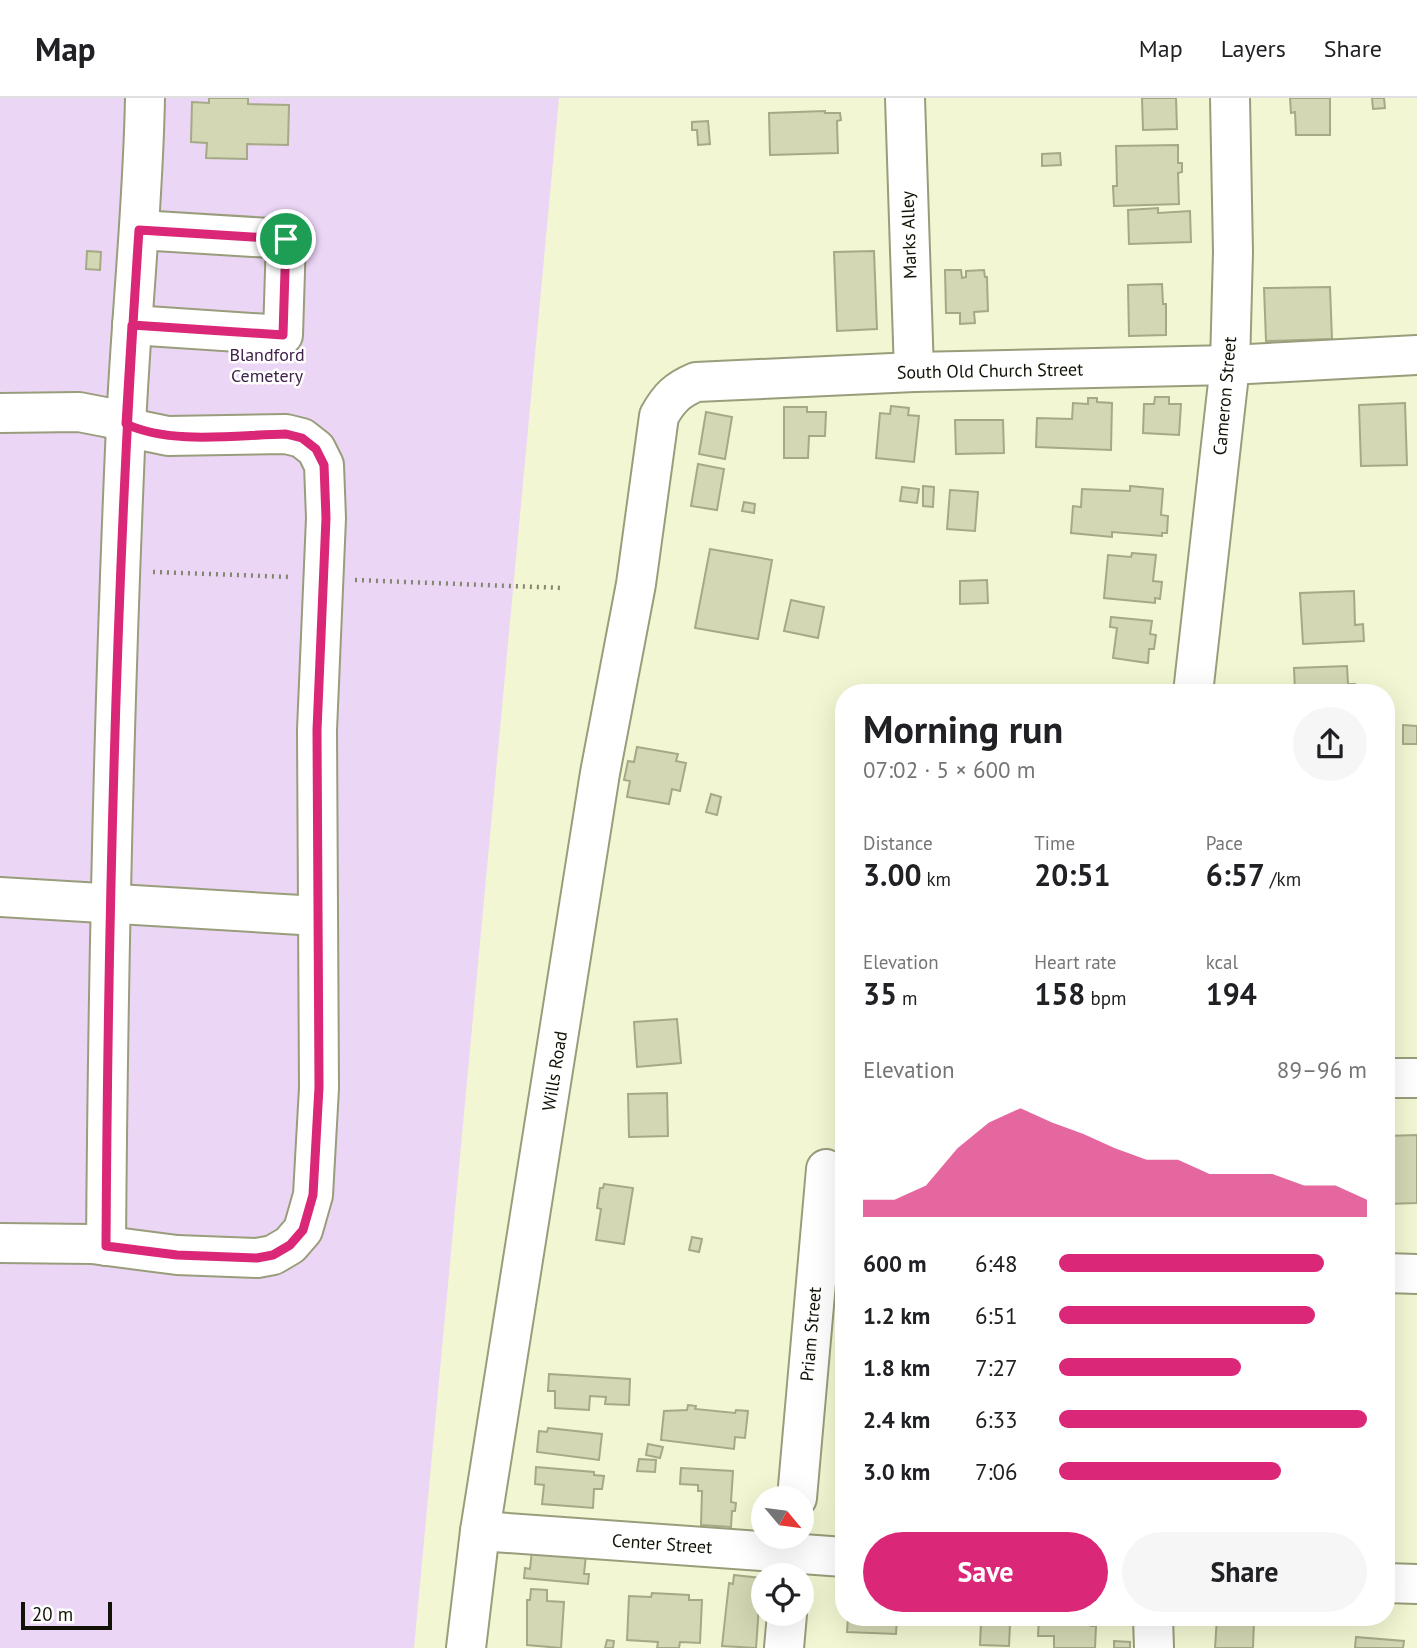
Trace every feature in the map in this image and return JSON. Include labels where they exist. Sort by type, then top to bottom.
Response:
[{"type":"street","points":[[106,1246],[111,904],[126,424],[145,98]]},
{"type":"street","name":"Marks Alley","points":[[905,98],[914,372]]},
{"type":"street","name":"Cameron Street","points":[[1195,684],[1230,365],[1233,252],[1230,98]]},
{"type":"street","points":[[132,325],[283,335],[286,239],[139,230]]},
{"type":"street","name":"South Old Church Street","points":[[648,495],[659,416],[668,400],[679,389],[696,382],[914,372],[1230,365],[1417,355]]},
{"type":"street","points":[[0,413],[79,412],[110,418],[139,430],[168,436],[286,434],[302,438],[316,449],[324,465],[326,518],[317,730],[319,1087],[313,1195],[303,1230],[290,1245],[273,1255],[257,1258],[177,1255],[106,1246],[0,1242]]},
{"type":"street","name":"Wills Road","points":[[466,1648],[481,1531],[600,773],[636,584],[648,495]]},
{"type":"street","points":[[0,897],[318,916]]},
{"type":"street","points":[[1395,1078],[1417,1078]]},
{"type":"street","name":"Priam Street","points":[[798,1486],[826,1169]]},
{"type":"street","points":[[1395,1273],[1417,1273]]},
{"type":"street","name":"Center Street","points":[[481,1531],[835,1557]]},
{"type":"street","points":[[1395,1583],[1417,1584]]},
{"type":"street","points":[[783,1648],[786,1626]]},
{"type":"street","points":[[1153,1626],[1154,1648]]},
{"type":"green space","name":"Blandford Cemetery","points":[[0,98],[559,98],[414,1648],[0,1648]]},
{"type":"building","points":[[209,98],[248,98],[248,104],[289,105],[288,145],[247,144],[247,159],[206,158],[207,143],[191,142],[192,102],[209,103]]},
{"type":"building","points":[[1142,98],[1176,98],[1177,129],[1143,130]]},
{"type":"building","points":[[1290,98],[1330,98],[1330,135],[1296,135],[1295,112],[1291,113]]},
{"type":"building","points":[[1372,98],[1384,98],[1385,108],[1373,109]]},
{"type":"building","points":[[769,113],[840,113],[841,120],[837,121],[838,153],[770,155]]},
{"type":"building","points":[[708,121],[710,144],[698,145],[697,130],[692,130],[692,122]]},
{"type":"building","points":[[1178,145],[1178,163],[1182,163],[1182,172],[1178,173],[1179,204],[1114,206],[1113,186],[1117,186],[1116,146]]},
{"type":"building","points":[[1060,153],[1061,165],[1042,166],[1042,154]]},
{"type":"building","points":[[1158,208],[1158,213],[1190,211],[1191,242],[1129,244],[1128,210]]},
{"type":"building","points":[[87,251],[101,252],[100,270],[86,269]]},
{"type":"building","points":[[874,251],[877,329],[837,331],[834,252]]},
{"type":"building","points":[[945,270],[961,270],[962,278],[966,277],[966,271],[984,270],[987,277],[988,311],[974,312],[975,323],[960,324],[960,313],[946,313]]},
{"type":"building","points":[[1162,284],[1163,304],[1166,304],[1166,335],[1129,336],[1128,285]]},
{"type":"building","points":[[1330,287],[1332,339],[1266,341],[1264,288]]},
{"type":"building","points":[[1155,397],[1169,397],[1169,404],[1181,404],[1179,435],[1143,433],[1144,404],[1154,404]]},
{"type":"building","points":[[1088,398],[1112,403],[1111,450],[1036,447],[1037,418],[1072,419],[1073,403],[1088,404]]},
{"type":"building","points":[[1405,403],[1407,465],[1361,466],[1359,405]]},
{"type":"building","points":[[891,406],[909,408],[908,415],[919,416],[914,462],[876,458],[880,413],[890,414]]},
{"type":"building","points":[[784,407],[807,407],[807,412],[826,412],[825,436],[809,436],[808,458],[784,458]]},
{"type":"building","points":[[706,412],[732,417],[725,459],[699,454]]},
{"type":"building","points":[[955,420],[1003,420],[1004,453],[956,454]]},
{"type":"building","points":[[698,464],[724,469],[717,510],[691,506]]},
{"type":"building","points":[[923,486],[934,487],[933,507],[923,506]]},
{"type":"building","points":[[1130,486],[1163,489],[1161,515],[1168,516],[1167,533],[1162,533],[1162,536],[1112,532],[1112,537],[1071,533],[1073,506],[1081,507],[1082,489],[1130,491]]},
{"type":"building","points":[[902,487],[919,489],[917,503],[900,501]]},
{"type":"building","points":[[950,490],[978,492],[975,531],[947,529]]},
{"type":"building","points":[[744,502],[755,504],[754,513],[742,511]]},
{"type":"building","points":[[710,549],[772,560],[758,639],[695,628]]},
{"type":"building","points":[[1132,553],[1156,555],[1153,581],[1162,582],[1160,599],[1155,598],[1155,603],[1104,598],[1108,555],[1131,557]]},
{"type":"building","points":[[987,580],[988,603],[960,604],[960,581]]},
{"type":"building","points":[[1354,591],[1355,625],[1363,624],[1364,641],[1303,644],[1300,593]]},
{"type":"building","points":[[791,600],[824,607],[818,638],[784,631]]},
{"type":"building","points":[[1111,617],[1152,621],[1150,634],[1156,635],[1154,649],[1149,649],[1148,663],[1113,658],[1117,628],[1110,627]]},
{"type":"building","points":[[1347,666],[1348,684],[1295,684],[1294,668]]},
{"type":"building","points":[[1403,725],[1417,726],[1417,744],[1403,744]]},
{"type":"building","points":[[637,747],[678,754],[676,761],[686,763],[680,791],[672,789],[669,804],[627,797],[630,781],[624,780],[628,761],[634,762]]},
{"type":"building","points":[[711,794],[721,797],[717,815],[706,812]]},
{"type":"building","points":[[677,1019],[681,1063],[637,1067],[634,1022]]},
{"type":"building","points":[[667,1093],[668,1136],[629,1137],[628,1094]]},
{"type":"building","points":[[1417,1135],[1417,1203],[1395,1204],[1395,1136]]},
{"type":"building","points":[[604,1184],[633,1188],[624,1244],[596,1240],[601,1209],[597,1208],[600,1188],[603,1188]]},
{"type":"building","points":[[692,1237],[702,1239],[699,1252],[689,1250]]},
{"type":"building","points":[[549,1374],[630,1379],[629,1405],[605,1404],[606,1397],[590,1396],[589,1410],[555,1408],[555,1391],[548,1391]]},
{"type":"building","points":[[688,1405],[696,1406],[695,1409],[735,1413],[736,1410],[748,1411],[745,1438],[735,1437],[734,1449],[661,1440],[664,1411],[687,1410]]},
{"type":"building","points":[[548,1428],[602,1434],[599,1460],[537,1452],[539,1431],[547,1432]]},
{"type":"building","points":[[648,1444],[663,1447],[660,1458],[646,1455]]},
{"type":"building","points":[[639,1459],[656,1460],[655,1472],[637,1471]]},
{"type":"building","points":[[536,1467],[594,1472],[594,1475],[604,1476],[602,1489],[594,1489],[593,1508],[542,1504],[544,1485],[535,1484]]},
{"type":"building","points":[[681,1468],[733,1471],[731,1502],[736,1503],[735,1511],[732,1511],[731,1527],[701,1525],[702,1491],[698,1491],[698,1485],[680,1484]]},
{"type":"building","points":[[532,1550],[586,1555],[584,1574],[589,1574],[588,1584],[524,1578],[525,1568],[530,1569]]},
{"type":"building","points":[[734,1575],[751,1577],[751,1626],[758,1626],[756,1648],[722,1646],[729,1583],[733,1584]]},
{"type":"building","points":[[531,1589],[547,1590],[547,1601],[564,1602],[561,1648],[527,1645],[527,1600],[530,1600]]},
{"type":"building","points":[[652,1593],[689,1595],[689,1600],[702,1600],[700,1643],[680,1642],[679,1648],[657,1648],[658,1642],[627,1640],[629,1596],[651,1597]]},
{"type":"building","points":[[847,1626],[896,1626],[896,1634],[847,1632]]},
{"type":"building","points":[[981,1626],[1010,1626],[1009,1646],[980,1645]]},
{"type":"building","points":[[1039,1626],[1096,1626],[1095,1648],[1054,1648],[1054,1636],[1038,1636]]},
{"type":"building","points":[[1216,1626],[1254,1626],[1253,1648],[1215,1648]]},
{"type":"building","points":[[1356,1637],[1404,1641],[1403,1648],[1355,1648]]},
{"type":"building","points":[[607,1640],[614,1641],[613,1648],[605,1648]]},
{"type":"building","points":[[1114,1641],[1130,1642],[1130,1648],[1114,1648]]},
{"type":"route","points":[[286,239],[139,230],[132,325],[126,424],[120,570],[108,1039],[106,1246],[177,1255],[257,1258],[273,1255],[290,1245],[303,1230],[313,1195],[319,1087],[317,730],[325,579],[324,465],[316,449],[302,438],[286,434],[168,436],[139,430],[126,424],[132,325],[283,335],[286,239]]}]
